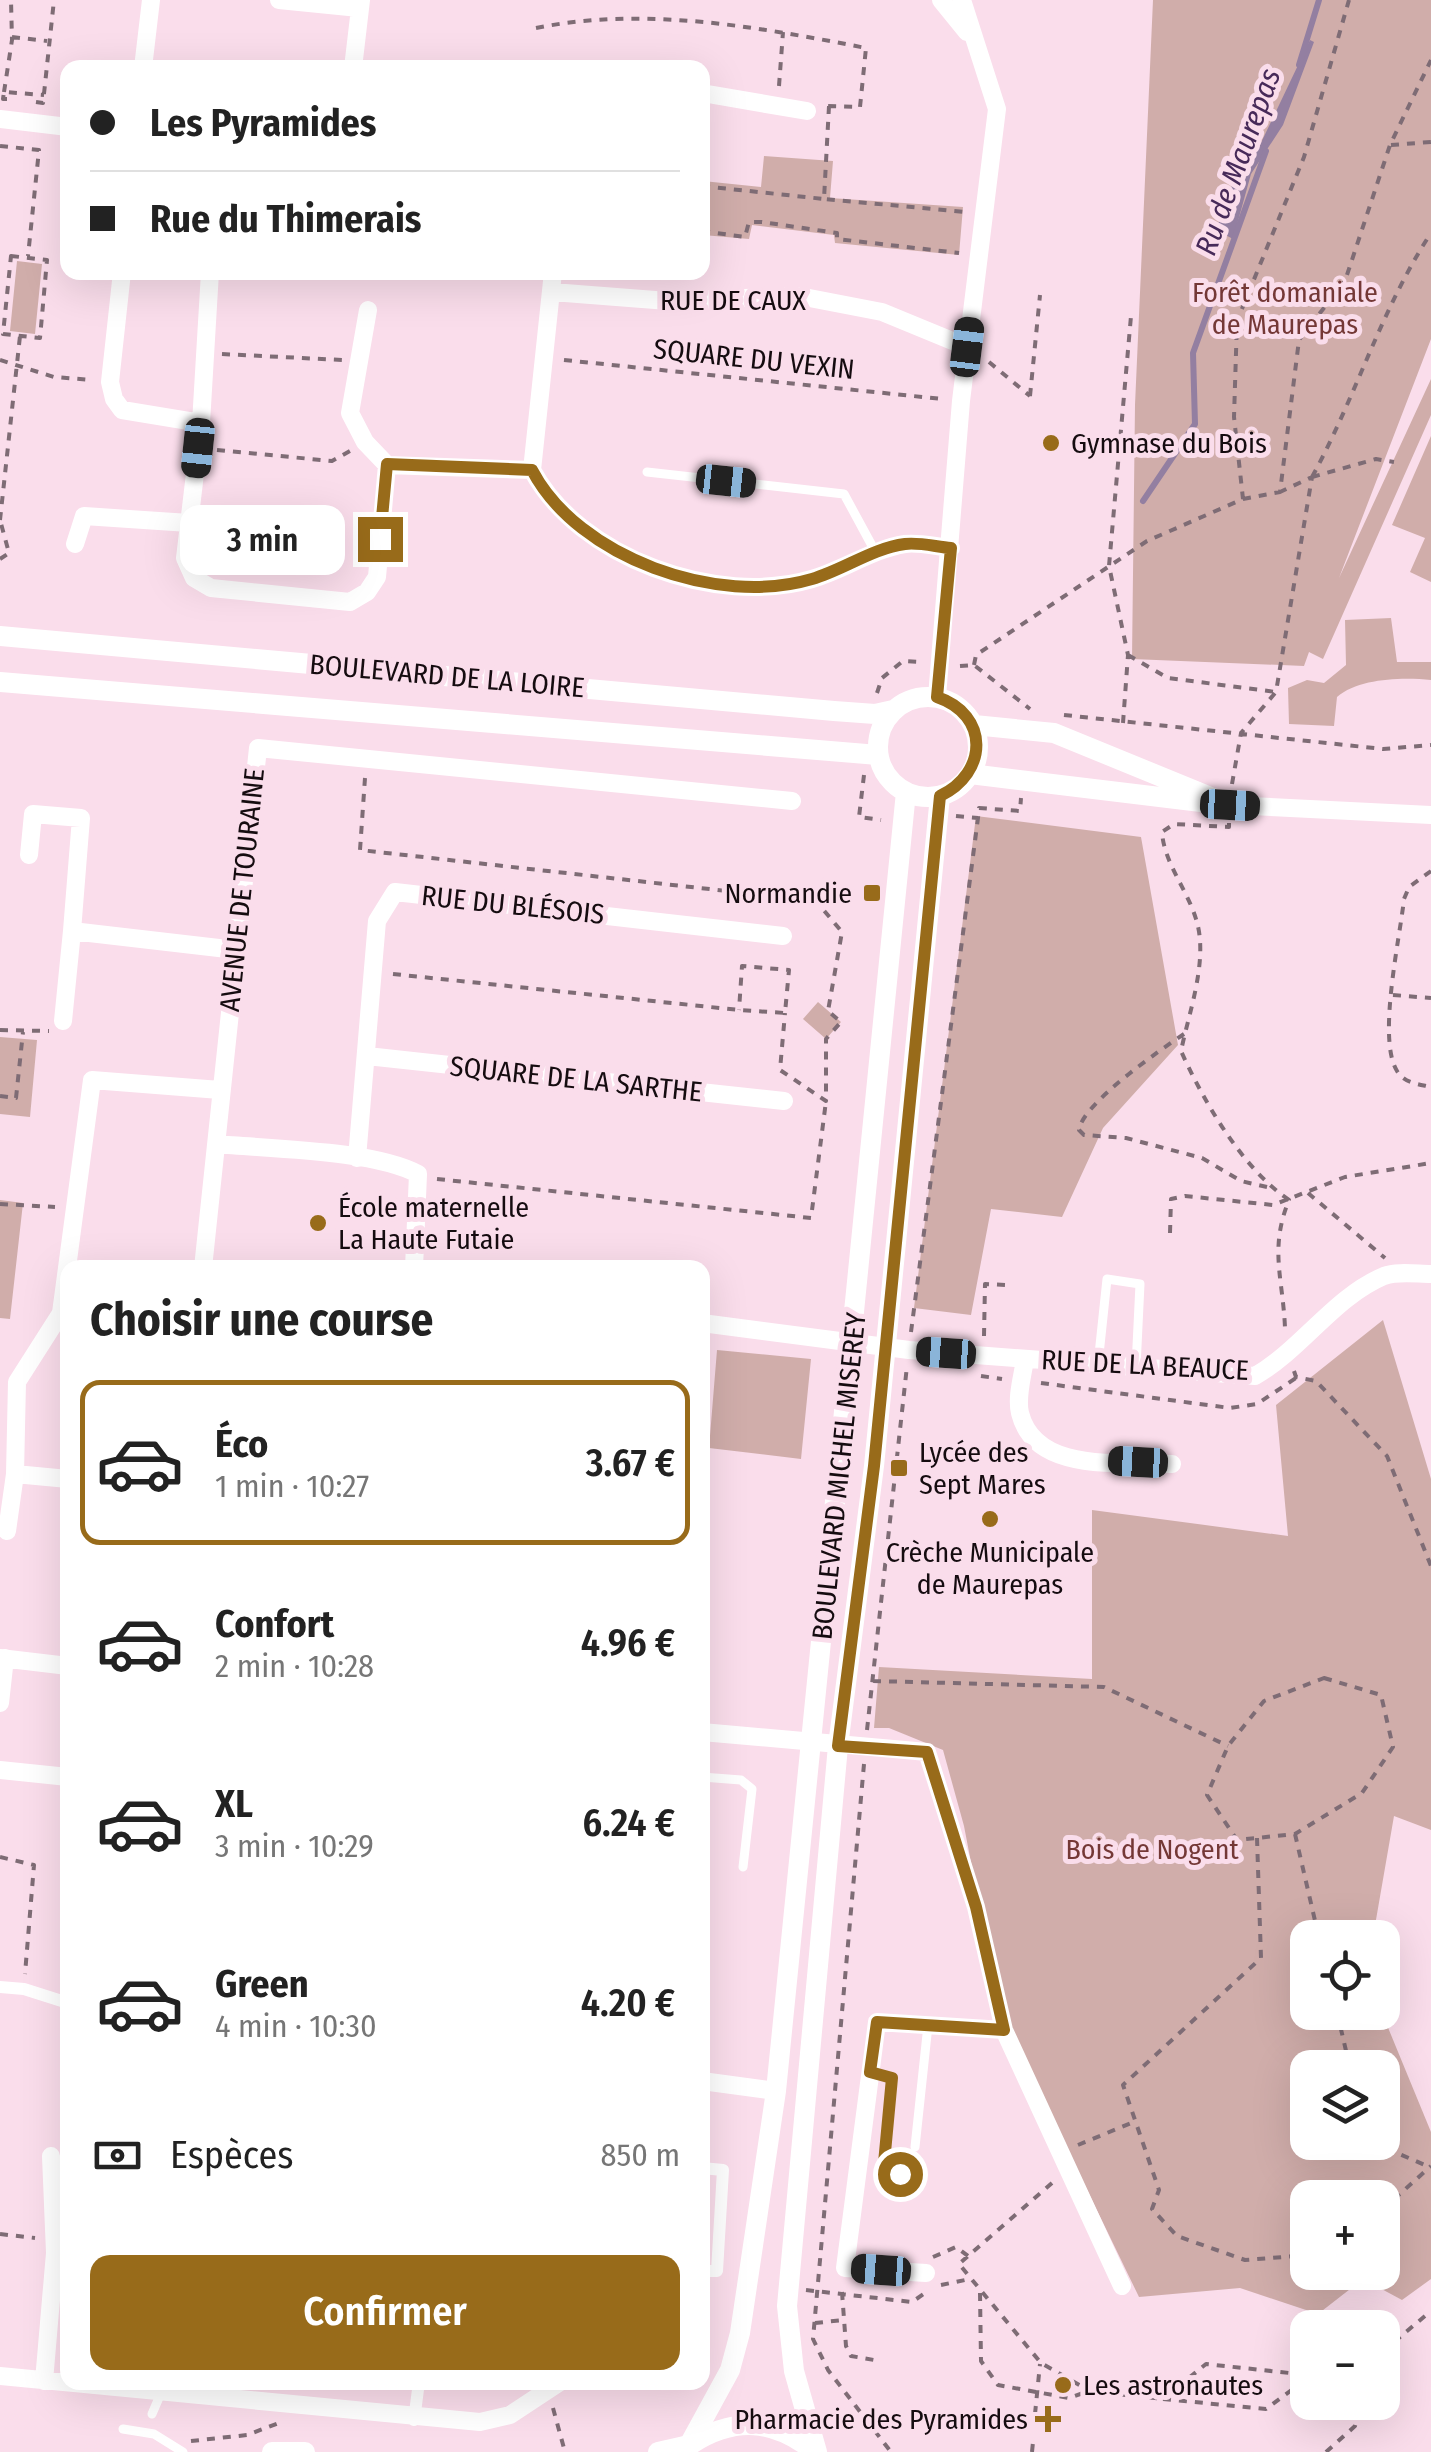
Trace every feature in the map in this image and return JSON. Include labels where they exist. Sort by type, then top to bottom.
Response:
[{"type":"street","points":[[143,60],[152,0]]},
{"type":"street","points":[[279,0],[360,4],[354,60]]},
{"type":"street","points":[[941,0],[981,54]]},
{"type":"street","points":[[937,697],[961,400],[997,109],[962,0]]},
{"type":"street","points":[[710,94],[806,111]]},
{"type":"street","points":[[0,120],[60,126]]},
{"type":"street","points":[[121,280],[110,382],[114,399],[122,410],[201,423]]},
{"type":"street","points":[[210,280],[201,423],[184,558],[194,578],[210,588],[350,602],[367,592],[377,576],[387,464]]},
{"type":"street","points":[[553,280],[532,470],[546,497],[608,548],[674,576],[743,585],[810,580],[907,544],[951,548]]},
{"type":"street","name":"RUE DE CAUX","points":[[552,292],[668,301],[798,296],[882,312],[967,347]]},
{"type":"street","points":[[368,310],[350,413],[366,442],[387,464],[532,470]]},
{"type":"street","points":[[75,544],[84,516],[189,523]]},
{"type":"street","name":"BOULEVARD DE LA LOIRE","points":[[0,636],[875,714],[884,705]]},
{"type":"street","name":"BOULEVARD DE LA LOIRE","points":[[0,682],[878,755]]},
{"type":"street","points":[[937,697],[962,710],[974,726],[978,747],[970,774],[939,806],[893,783],[878,755],[884,705],[937,697]]},
{"type":"street","points":[[974,726],[1054,733],[1230,805]]},
{"type":"street","name":"AVENUE DE TOURAINE","points":[[204,1260],[258,748],[792,801]]},
{"type":"street","points":[[970,774],[1230,805],[1431,815]]},
{"type":"street","name":"BOULEVARD MICHEL MISEREY","points":[[686,2449],[730,2370],[740,2333],[776,2092],[906,792]]},
{"type":"street","name":"BOULEVARD MICHEL MISEREY","points":[[816,2452],[794,2372],[787,2306],[838,1746],[885,1346],[939,806]]},
{"type":"street","points":[[30,854],[32,814],[81,818],[63,1021]]},
{"type":"street","name":"RUE DU BLÉSOIS","points":[[357,1158],[377,921],[395,892],[782,936]]},
{"type":"street","points":[[72,931],[236,950]]},
{"type":"street","name":"SQUARE DE LA SARTHE","points":[[367,1056],[784,1101]]},
{"type":"street","points":[[68,1260],[92,1080],[220,1090]]},
{"type":"street","points":[[217,1144],[357,1158],[404,1166],[418,1174],[414,1260]]},
{"type":"street","name":"RUE DE LA BEAUCE","points":[[710,1324],[854,1339],[909,1350],[1255,1376],[1287,1357],[1348,1298],[1387,1274],[1431,1274]]},
{"type":"street","points":[[6,1532],[15,1474],[17,1382],[60,1315]]},
{"type":"street","points":[[1026,1359],[1019,1411],[1026,1427],[1060,1458],[1172,1464]]},
{"type":"street","points":[[15,1474],[60,1478]]},
{"type":"street","points":[[0,1704],[3,1658],[60,1665]]},
{"type":"street","points":[[710,1733],[927,1752],[976,1907],[1004,2030],[1122,2286]]},
{"type":"street","points":[[0,1770],[60,1777]]},
{"type":"street","points":[[0,1987],[24,1989],[60,2000]]},
{"type":"street","points":[[926,2274],[845,2268],[877,2022],[1004,2030]]},
{"type":"street","points":[[710,2081],[776,2092]]},
{"type":"street","points":[[52,2156],[60,2243]]},
{"type":"street","points":[[710,2169],[723,2170],[717,2276],[710,2274]]},
{"type":"street","points":[[44,2381],[60,2261]]},
{"type":"street","points":[[0,2376],[60,2383]]},
{"type":"street","points":[[140,2390],[414,2420],[480,2422],[510,2416],[551,2390]]},
{"type":"street","points":[[414,2420],[418,2390]]},
{"type":"street","points":[[658,2452],[686,2449],[718,2428],[743,2423],[768,2425],[792,2434],[816,2452]]},
{"type":"street","points":[[272,2452],[305,2452]]},
{"type":"lane","points":[[647,472],[844,494],[876,553]]},
{"type":"lane","points":[[1098,1364],[1107,1279],[1140,1284],[1136,1367]]},
{"type":"lane","points":[[710,1778],[742,1780],[752,1789],[742,1867]]},
{"type":"lane","points":[[915,2147],[928,2025]]},
{"type":"lane","points":[[870,2072],[892,2078],[884,2163],[900,2174]]},
{"type":"lane","points":[[152,2414],[161,2392]]},
{"type":"lane","points":[[123,2429],[154,2434],[179,2450]]},
{"type":"path","points":[[11,0],[12,37],[4,92],[44,95],[54,0]]},
{"type":"path","points":[[1244,499],[1234,416],[1237,321],[1304,157],[1349,0]]},
{"type":"path","points":[[536,28],[652,18],[784,32],[866,48],[860,107],[829,106],[806,111]]},
{"type":"path","points":[[777,106],[784,32]]},
{"type":"path","points":[[12,37],[49,42]]},
{"type":"path","points":[[1280,492],[1299,340],[1344,281],[1390,145],[1431,60]]},
{"type":"path","points":[[824,198],[829,106]]},
{"type":"path","points":[[28,258],[39,142]]},
{"type":"path","points":[[1390,145],[1431,142]]},
{"type":"path","points":[[0,146],[39,150]]},
{"type":"path","points":[[710,187],[984,214]]},
{"type":"path","points":[[710,232],[746,236],[749,222],[762,222],[836,232],[837,239],[978,256]]},
{"type":"path","points":[[1271,1188],[1192,1076],[1181,1052],[1200,947],[1198,923],[1164,849],[1162,832],[1174,824],[1228,828],[1241,733],[1276,692],[1312,477],[1339,429],[1378,332],[1431,233]]},
{"type":"path","points":[[11,256],[28,258],[48,260],[40,338],[4,334],[11,256]]},
{"type":"path","points":[[989,362],[1030,396],[1040,295]]},
{"type":"path","points":[[1123,723],[1128,655],[1109,566],[1131,316]]},
{"type":"path","points":[[0,560],[9,553],[0,520],[20,336]]},
{"type":"path","points":[[206,354],[357,360]]},
{"type":"path","name":"SQUARE DU VEXIN","points":[[544,358],[961,400]]},
{"type":"path","points":[[0,360],[17,362],[54,377],[110,382]]},
{"type":"path","points":[[198,448],[332,461],[366,442]]},
{"type":"path","points":[[974,665],[976,655],[1147,541],[1244,499],[1280,492],[1312,477],[1376,459],[1394,462]]},
{"type":"path","points":[[1128,655],[1168,678],[1276,692]]},
{"type":"path","points":[[884,705],[882,678],[903,660],[974,665],[1030,710],[1028,729]]},
{"type":"path","points":[[1049,712],[1383,749],[1431,745]]},
{"type":"path","points":[[846,774],[865,776],[859,817],[903,822]]},
{"type":"path","points":[[891,2452],[817,2353],[815,2322],[865,1747],[909,1350],[979,808],[1020,812],[1022,779]]},
{"type":"path","points":[[939,806],[978,818]]},
{"type":"path","points":[[1431,871],[1410,886],[1404,899],[1388,1043],[1396,1070],[1408,1082],[1431,1087]]},
{"type":"path","points":[[373,970],[739,1010],[785,1013],[789,970],[742,966],[739,1010]]},
{"type":"path","points":[[1394,994],[1431,998]]},
{"type":"path","points":[[0,1030],[44,1034],[63,1021]]},
{"type":"path","points":[[0,1096],[16,1098],[23,1032]]},
{"type":"path","points":[[1184,1034],[1147,1059],[1089,1110],[1079,1130],[1084,1136],[1126,1138],[1202,1158],[1241,1181],[1271,1188],[1289,1200]]},
{"type":"path","points":[[418,1174],[450,1182],[811,1218],[826,1101]]},
{"type":"path","points":[[1170,1233],[1171,1199],[1185,1196],[1273,1205],[1345,1177],[1431,1164]]},
{"type":"path","points":[[1308,1194],[1394,1266]]},
{"type":"path","points":[[1289,1200],[1277,1228],[1276,1270],[1284,1292],[1287,1357],[1296,1377]]},
{"type":"path","points":[[0,1204],[75,1208]]},
{"type":"path","points":[[983,1356],[985,1284],[1007,1285]]},
{"type":"path","points":[[976,1376],[1230,1408],[1257,1404],[1296,1377],[1316,1381],[1387,1456],[1431,1566]]},
{"type":"path","points":[[1324,1678],[1381,1695],[1393,1747],[1362,1794],[1295,1834],[1237,1840],[1207,1795],[1228,1746],[1264,1701],[1324,1678]]},
{"type":"path","points":[[873,1680],[1104,1686],[1228,1746]]},
{"type":"path","points":[[1295,1834],[1315,1920]]},
{"type":"path","points":[[1257,1838],[1261,1958],[1124,2085],[1158,2190],[1152,2209],[1177,2236],[1245,2260],[1290,2256]]},
{"type":"path","points":[[0,1857],[34,1865],[24,1989]]},
{"type":"path","points":[[1136,2121],[1063,2151],[1052,2182],[959,2264],[1040,2363],[1090,2391],[1266,2409],[1290,2390]]},
{"type":"path","points":[[1400,2154],[1429,2166],[1400,2193]]},
{"type":"path","points":[[0,2234],[24,2237]]},
{"type":"path","points":[[926,2274],[934,2256],[945,2250],[956,2247],[968,2256]]},
{"type":"path","points":[[845,2268],[844,2320],[851,2356],[874,2360]]},
{"type":"path","points":[[795,2289],[912,2302],[931,2289],[970,2279]]},
{"type":"path","points":[[980,2293],[981,2361],[998,2385],[1038,2389],[1069,2398],[1090,2391]]},
{"type":"path","points":[[1400,2337],[1431,2311]]},
{"type":"path","points":[[815,2322],[844,2320]]},
{"type":"path","points":[[1034,2414],[1040,2363]]},
{"type":"path","points":[[1163,2399],[1206,2364],[1290,2374]]},
{"type":"path","points":[[545,2396],[557,2414],[565,2452]]},
{"type":"path","points":[[179,2450],[216,2436],[247,2435],[289,2420],[272,2416],[274,2404]]},
{"type":"path","points":[[1326,2452],[1355,2426],[1356,2420]]},
{"type":"path","points":[[1032,2452],[1034,2442]]},
{"type":"green space","name":"Forêt domaniale de Maurepas","points":[[1153,0],[1431,0],[1431,339],[1339,578],[1431,379],[1431,415],[1323,659],[1309,652],[1304,666],[1132,659],[1135,405]]},
{"type":"green space","points":[[764,156],[833,161],[830,198],[963,207],[959,255],[835,243],[834,235],[752,225],[749,239],[710,236],[710,182],[761,187]]},
{"type":"green space","points":[[17,261],[42,264],[35,334],[10,331]]},
{"type":"green space","points":[[1431,436],[1431,582],[1410,572],[1425,538],[1392,525]]},
{"type":"green space","points":[[1391,618],[1397,662],[1431,662],[1431,680],[1369,682],[1337,697],[1334,726],[1289,724],[1288,688],[1307,680],[1324,683],[1346,665],[1345,620]]},
{"type":"green space","points":[[976,816],[1141,837],[1178,1045],[1103,1128],[1062,1217],[991,1209],[971,1315],[914,1308]]},
{"type":"green space","points":[[818,1002],[841,1022],[826,1039],[803,1019]]},
{"type":"green space","points":[[0,1037],[37,1040],[30,1117],[0,1114]]},
{"type":"green space","points":[[0,1200],[23,1203],[10,1319],[0,1318]]},
{"type":"green space","name":"Bois de Nogent","points":[[1383,1320],[1431,1479],[1431,1830],[1394,1816],[1376,1920],[1290,1920],[1290,2030],[1389,2030],[1397,2050],[1290,2050],[1290,2160],[1400,2160],[1400,2057],[1431,2132],[1431,2279],[1402,2300],[1383,2290],[1400,2290],[1400,2180],[1290,2180],[1290,2290],[1349,2290],[1323,2310],[1306,2310],[1240,2288],[1139,2297],[999,2008],[964,1826],[943,1750],[889,1728],[874,1728],[879,1667],[1092,1679],[1092,1510],[1288,1536],[1276,1405]]},
{"type":"green space","points":[[717,1350],[811,1359],[801,1459],[710,1448]]},
{"type":"shaded area","points":[[1310,40],[1314,42],[1283,125],[1251,174],[1233,239],[1216,230],[1237,171],[1259,147]]},
{"type":"waterway","name":"Ru de Maurepas","points":[[1299,65],[1319,0]]},
{"type":"waterway","name":"Ru de Maurepas","points":[[1143,501],[1195,424],[1193,353],[1266,151]]},
{"type":"place","name":"Gymnase du Bois","points":[[1051,443]]},
{"type":"place","name":"Normandie","points":[[872,893]]},
{"type":"place","name":"École maternelle La Haute Futaie","points":[[318,1223]]},
{"type":"place","name":"Lycée des Sept Mares","points":[[899,1468]]},
{"type":"place","name":"Crèche Municipale de Maurepas","points":[[990,1519]]},
{"type":"place","name":"Les astronautes","points":[[1063,2385]]},
{"type":"place","name":"Pharmacie des Pyramides","points":[[1048,2419]]},
{"type":"route","points":[[380,539],[387,464],[532,470],[546,497],[608,548],[674,576],[743,585],[810,580],[907,544],[951,548],[937,697],[962,710],[974,726],[978,747],[970,774],[962,784],[940,796],[904,1130],[874,1466],[838,1746],[927,1752],[976,1907],[1004,2030],[877,2022],[870,2072],[892,2078],[884,2163],[900,2174]]}]
